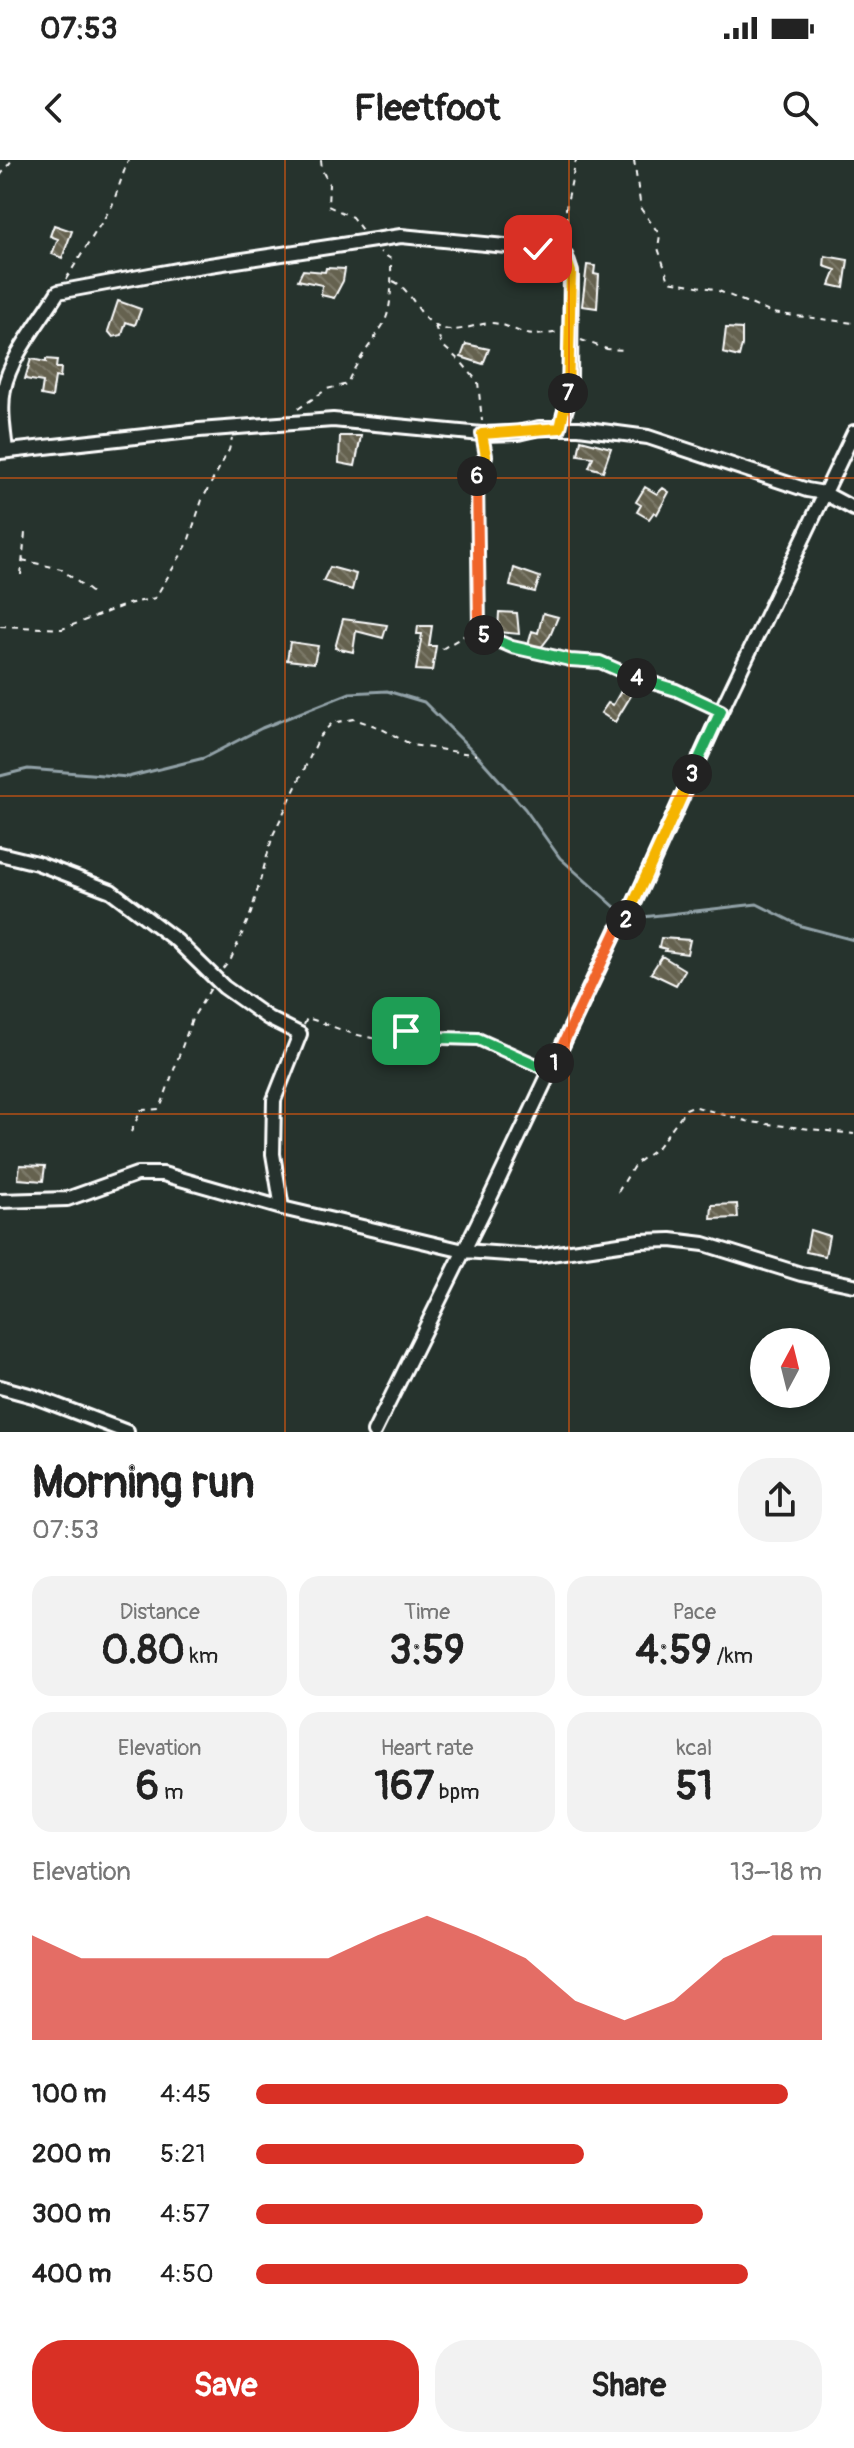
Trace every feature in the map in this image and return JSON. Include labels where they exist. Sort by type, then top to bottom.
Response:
[{"type":"street","points":[[560,428],[570,380],[571,272],[566,257],[538,249],[411,236],[177,270],[58,292],[25,345],[4,389],[3,452],[235,427],[333,420],[482,434],[579,428],[648,437],[824,493],[854,509]]},
{"type":"street","points":[[374,1432],[617,930],[627,919],[721,711],[854,434]]},
{"type":"street","points":[[0,854],[37,863],[111,891],[177,941],[216,980],[268,1018],[300,1034],[274,1100],[273,1154],[282,1208]]},
{"type":"street","points":[[0,1201],[67,1199],[137,1174],[163,1174],[282,1208],[464,1251],[537,1256],[640,1241],[671,1240],[704,1244],[801,1274],[854,1285]]},
{"type":"street","points":[[0,1387],[33,1396],[127,1432]]},
{"type":"path","points":[[0,176],[12,160]]},
{"type":"path","points":[[58,292],[112,206],[128,160]]},
{"type":"path","points":[[296,413],[301,406],[327,389],[347,384],[354,367],[385,320],[391,280],[391,259],[367,243],[357,221],[328,206],[329,184],[321,160]]},
{"type":"path","points":[[565,254],[569,246],[566,208],[576,160]]},
{"type":"path","points":[[634,160],[641,209],[660,235],[658,248],[669,281],[714,289],[772,313],[854,323]]},
{"type":"path","points":[[391,280],[399,283],[420,312],[435,326],[442,345],[478,382],[486,456],[478,466],[476,499],[479,627],[485,636],[512,647],[570,660],[600,662],[639,679],[676,690],[721,711]]},
{"type":"path","points":[[435,326],[453,331],[495,323],[508,327]]},
{"type":"path","points":[[0,626],[62,629],[128,604],[155,598],[187,545],[202,500],[229,450],[235,427]]},
{"type":"path","points":[[21,575],[25,533]]},
{"type":"path","points":[[22,560],[61,569],[92,593]]},
{"type":"path","points":[[442,649],[479,627]]},
{"type":"path","points":[[131,1132],[141,1110],[160,1109],[192,1019],[231,959],[251,913],[273,835],[320,736],[332,723],[354,719],[378,727],[412,745],[477,755]]},
{"type":"path","points":[[300,1034],[307,1018],[346,1032],[380,1039],[396,1038],[400,1031],[442,1038],[478,1039],[551,1070]]},
{"type":"path","points":[[618,1192],[635,1164],[657,1148],[686,1109],[693,1106],[750,1122],[854,1134]]},
{"type":"building","points":[[54,225],[72,231],[62,258],[52,254],[58,239],[50,236]]},
{"type":"building","points":[[825,256],[848,260],[844,288],[830,285],[836,270],[824,266]]},
{"type":"building","points":[[587,265],[595,266],[594,274],[599,275],[597,308],[582,306]]},
{"type":"building","points":[[326,268],[345,269],[334,298],[321,295],[322,285],[298,280],[303,270],[325,272]]},
{"type":"building","points":[[118,301],[141,309],[135,325],[126,322],[122,335],[113,337],[108,331]]},
{"type":"building","points":[[726,328],[742,329],[739,357],[723,353]]},
{"type":"building","points":[[466,344],[489,349],[483,364],[461,357]]},
{"type":"building","points":[[31,359],[46,362],[46,359],[57,360],[56,368],[61,368],[60,378],[55,377],[52,397],[41,395],[43,382],[25,379]]},
{"type":"building","points":[[340,436],[361,436],[355,466],[339,463]]},
{"type":"building","points":[[581,440],[611,448],[603,471],[589,467],[593,457],[578,455]]},
{"type":"building","points":[[645,487],[657,494],[663,488],[669,492],[657,514],[654,512],[649,519],[637,512],[641,505],[636,502]]},
{"type":"building","points":[[330,567],[356,574],[352,590],[323,581]]},
{"type":"building","points":[[514,568],[540,577],[535,592],[510,586]]},
{"type":"building","points":[[499,612],[517,613],[519,634],[498,632]]},
{"type":"building","points":[[543,613],[558,617],[540,649],[528,645],[532,631],[538,633]]},
{"type":"building","points":[[343,619],[387,625],[383,638],[356,631],[353,652],[335,648]]},
{"type":"building","points":[[418,626],[432,626],[429,646],[436,646],[432,671],[416,670],[422,634],[417,634]]},
{"type":"building","points":[[290,642],[318,646],[314,663],[287,660]]},
{"type":"building","points":[[621,691],[632,694],[615,722],[601,713],[608,703],[613,705]]},
{"type":"building","points":[[661,938],[690,940],[687,954],[665,951],[659,947]]},
{"type":"building","points":[[662,956],[685,970],[676,985],[651,973]]},
{"type":"building","points":[[20,1165],[45,1166],[43,1181],[18,1179]]},
{"type":"building","points":[[737,1204],[738,1218],[711,1219],[712,1205]]},
{"type":"building","points":[[810,1230],[829,1236],[825,1256],[806,1252]]},
{"type":"waterway","points":[[0,776],[28,769],[128,777],[204,758],[262,728],[350,693],[387,691],[424,702],[525,809],[560,858],[624,915]]},
{"type":"waterway","points":[[634,918],[757,904],[801,926],[854,940]]},
{"type":"route","points":[[406,1031],[442,1038],[478,1039],[551,1070],[617,930],[627,919],[721,711],[676,690],[639,679],[600,662],[570,660],[512,647],[485,636],[479,627],[476,499],[478,466],[486,456],[482,434],[560,428],[567,405],[571,272],[566,257],[538,249]]}]
